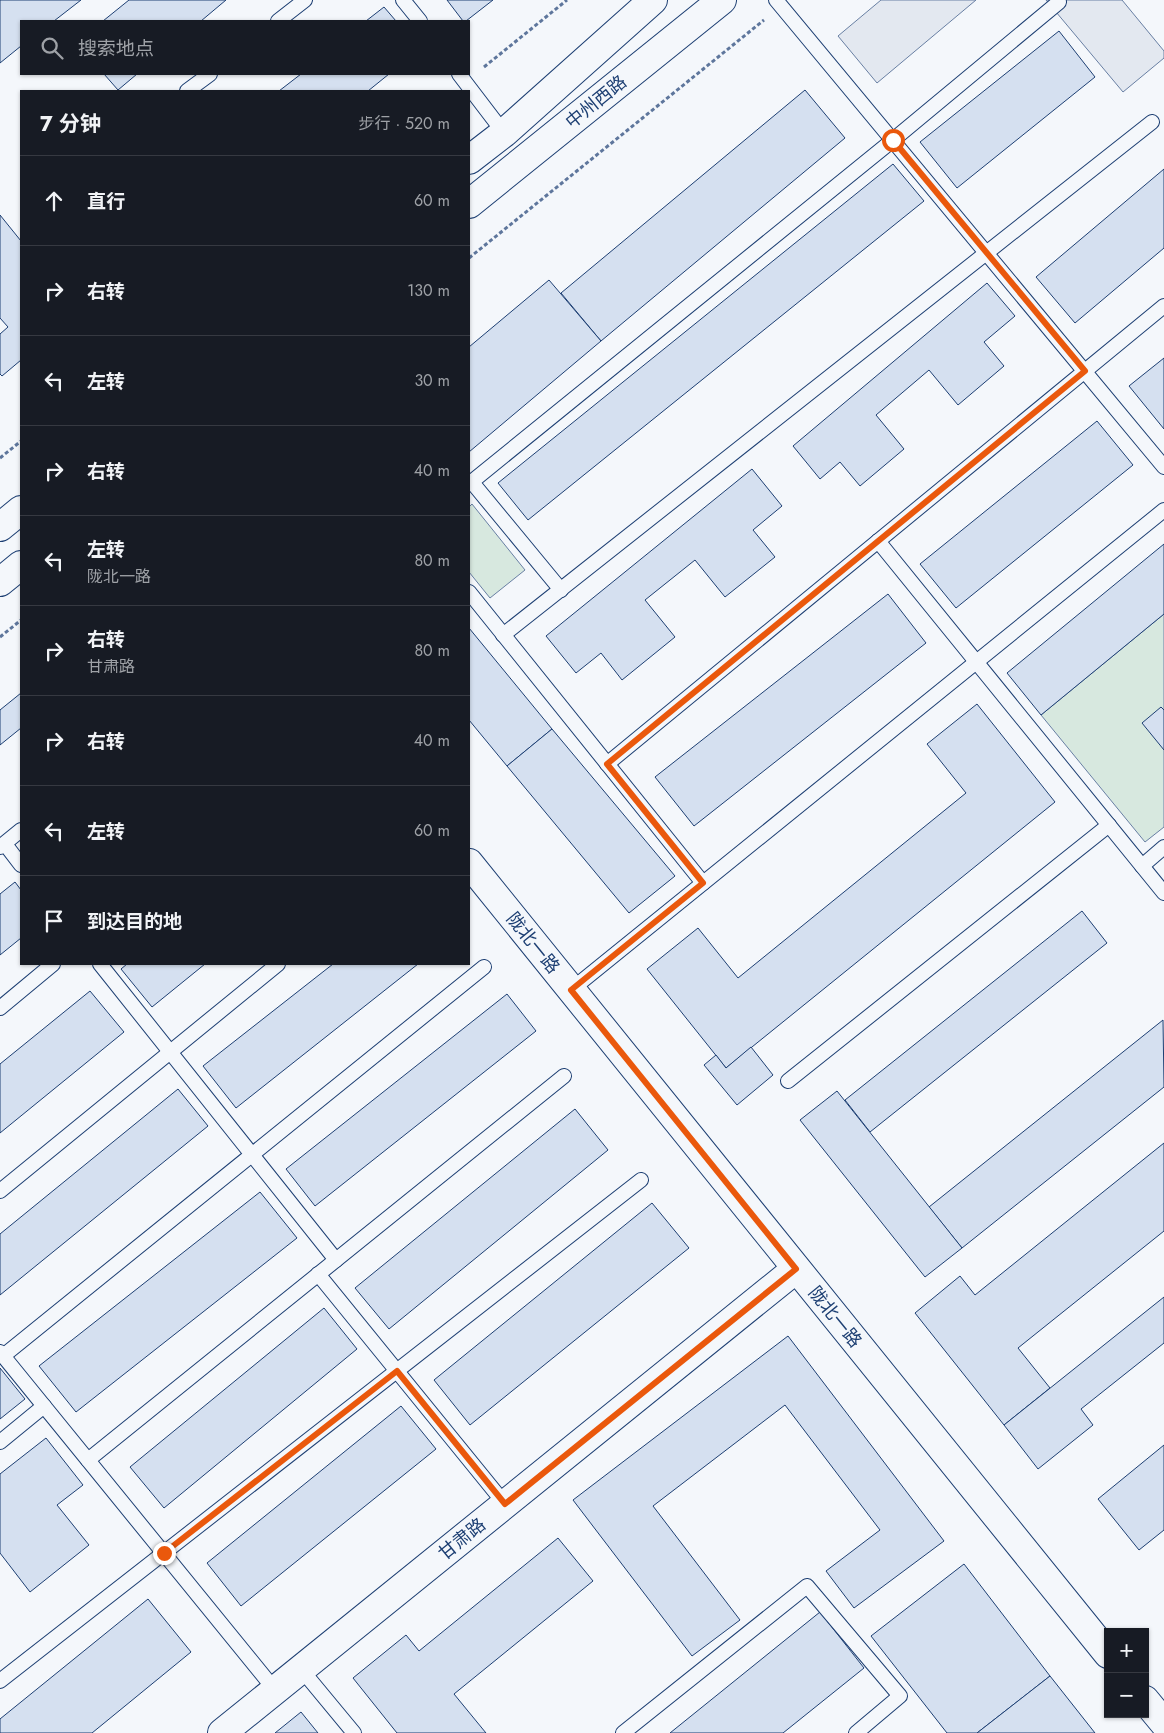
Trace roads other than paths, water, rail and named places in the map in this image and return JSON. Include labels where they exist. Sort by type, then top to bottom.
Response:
[{"type":"street","name":"中州西路","points":[[470,159],[504,132],[653,0]]},
{"type":"street","name":"中州西路","points":[[470,203],[722,0]]},
{"type":"street","points":[[0,527],[20,511]]},
{"type":"street","points":[[0,582],[20,566]]},
{"type":"street","name":"陇北一路","points":[[470,864],[1104,1649]]},
{"type":"street","name":"甘肃路","points":[[222,1733],[796,1269]]},
{"type":"street","points":[[1149,1705],[1164,1723]]},
{"type":"lane","points":[[279,20],[305,0]]},
{"type":"lane","points":[[404,0],[419,20]]},
{"type":"lane","points":[[561,590],[470,483],[893,140],[1059,2]]},
{"type":"lane","points":[[779,3],[1164,467]]},
{"type":"lane","points":[[188,90],[209,75]]},
{"type":"lane","points":[[462,78],[504,132]]},
{"type":"lane","points":[[504,635],[1152,122]]},
{"type":"lane","points":[[607,764],[1164,306]]},
{"type":"lane","points":[[571,990],[1164,510]]},
{"type":"lane","points":[[878,541],[1164,893]]},
{"type":"lane","points":[[470,593],[703,883]]},
{"type":"lane","points":[[788,1081],[1109,825]]},
{"type":"lane","points":[[20,831],[2,846],[20,864]]},
{"type":"lane","points":[[1142,866],[1164,848]]},
{"type":"lane","points":[[0,1008],[52,965]]},
{"type":"lane","points":[[101,965],[336,1260]]},
{"type":"lane","points":[[0,1191],[277,965]]},
{"type":"lane","points":[[275,1690],[2,1354],[484,967]]},
{"type":"lane","points":[[88,1460],[564,1076]]},
{"type":"lane","points":[[0,1681],[641,1180]]},
{"type":"lane","points":[[318,1274],[505,1504]]},
{"type":"lane","points":[[0,1442],[44,1406]]},
{"type":"lane","points":[[623,1733],[807,1586],[900,1696],[856,1733]]},
{"type":"lane","points":[[301,1669],[354,1733]]}]
